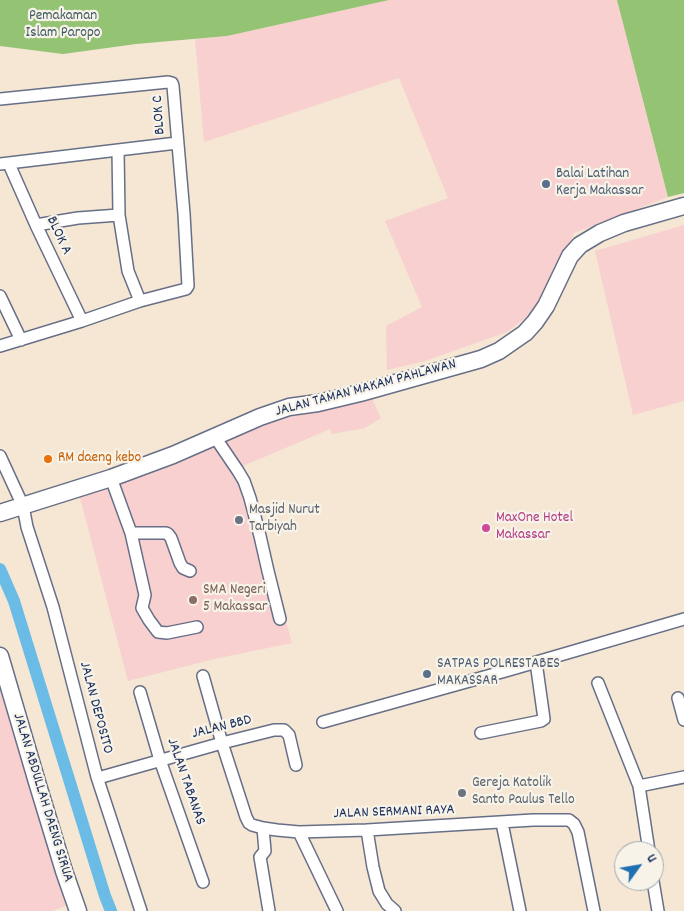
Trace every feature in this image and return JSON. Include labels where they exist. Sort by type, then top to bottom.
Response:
[{"type":"main road","name":"JALAN TAMAN MAKAM PAHLAWAN","points":[[0,513],[111,478],[173,455],[260,417],[289,407],[360,393],[481,359],[499,351],[525,332],[535,322],[546,306],[570,256],[580,245],[600,233],[624,223],[684,206]]},
{"type":"main road","name":"JALAN ABDULLAH DAENG SIRUA","points":[[0,656],[36,782],[78,911]]},
{"type":"street","name":"BLOK C","points":[[0,99],[168,82],[172,84],[184,214],[188,288],[140,301]]},
{"type":"street","points":[[4,164],[177,143]]},
{"type":"street","points":[[0,346],[140,301],[128,270],[119,215],[118,150]]},
{"type":"street","name":"BLOK A","points":[[4,164],[36,225],[82,321]]},
{"type":"street","points":[[36,225],[78,218],[119,215]]},
{"type":"street","points":[[0,296],[20,340]]},
{"type":"street","points":[[215,437],[244,481],[260,536],[280,619]]},
{"type":"street","name":"JALAN DEPOSITO","points":[[0,456],[23,506],[27,527],[53,607],[98,778],[141,911]]},
{"type":"street","points":[[111,478],[131,533],[145,595],[142,608],[158,632],[167,633],[198,627]]},
{"type":"street","points":[[131,533],[166,532],[171,538],[180,564],[190,571]]},
{"type":"street","points":[[323,722],[684,619]]},
{"type":"street","points":[[480,733],[544,719],[536,662]]},
{"type":"street","points":[[203,676],[222,743]]},
{"type":"street","points":[[598,683],[639,786],[647,841]]},
{"type":"street","name":"JALAN TABANAS","points":[[140,692],[160,760],[203,882]]},
{"type":"street","points":[[678,698],[684,720]]},
{"type":"street","name":"JALAN BBD","points":[[98,778],[274,730],[284,730],[289,735],[296,765]]},
{"type":"street","name":"JALAN SERMANI RAYA","points":[[222,743],[247,819],[252,825],[263,828],[299,832],[549,820],[572,821],[578,832],[594,911]]},
{"type":"street","points":[[639,786],[684,776]]},
{"type":"street","points":[[502,823],[520,911]]},
{"type":"street","points":[[263,828],[265,852],[260,857],[269,911]]},
{"type":"street","points":[[367,830],[379,891],[394,911]]},
{"type":"street","points":[[299,832],[337,911]]},
{"type":"street","points":[[655,891],[658,911]]},
{"type":"shaded area","points":[[389,0],[617,0],[668,197],[574,233],[563,264],[535,311],[507,332],[425,361],[387,370],[386,326],[422,307],[385,221],[448,198],[399,78],[204,142],[195,39],[227,36]]},
{"type":"shaded area","points":[[684,225],[684,401],[633,415],[595,251]]},
{"type":"shaded area","name":"SMA Negeri 5 Makassar","points":[[368,390],[381,418],[365,428],[332,434],[330,429],[243,466],[292,643],[214,659],[128,681],[79,494],[296,410]]},
{"type":"shaded area","points":[[0,679],[72,904],[51,911],[0,911]]},
{"type":"green space","name":"Pemakaman Islam Paropo","points":[[0,0],[389,0],[227,36],[136,44],[63,54],[0,46]]},
{"type":"green space","points":[[617,0],[684,0],[684,193],[668,197]]},
{"type":"waterway","points":[[0,569],[14,601],[111,911]]},
{"type":"place","name":"Balai Latihan Kerja Makassar","points":[[546,184]]},
{"type":"place","name":"RM daeng kebo","points":[[48,459]]},
{"type":"place","name":"Masjid Nurut Tarbiyah","points":[[239,520]]},
{"type":"place","name":"MaxOne Hotel Makassar","points":[[486,528]]},
{"type":"place","name":"SMA Negeri 5 Makassar","points":[[193,600]]},
{"type":"place","name":"SATPAS POLRESTABES MAKASSAR","points":[[427,674]]},
{"type":"place","name":"Gereja Katolik Santo Paulus Tello","points":[[462,793]]}]
